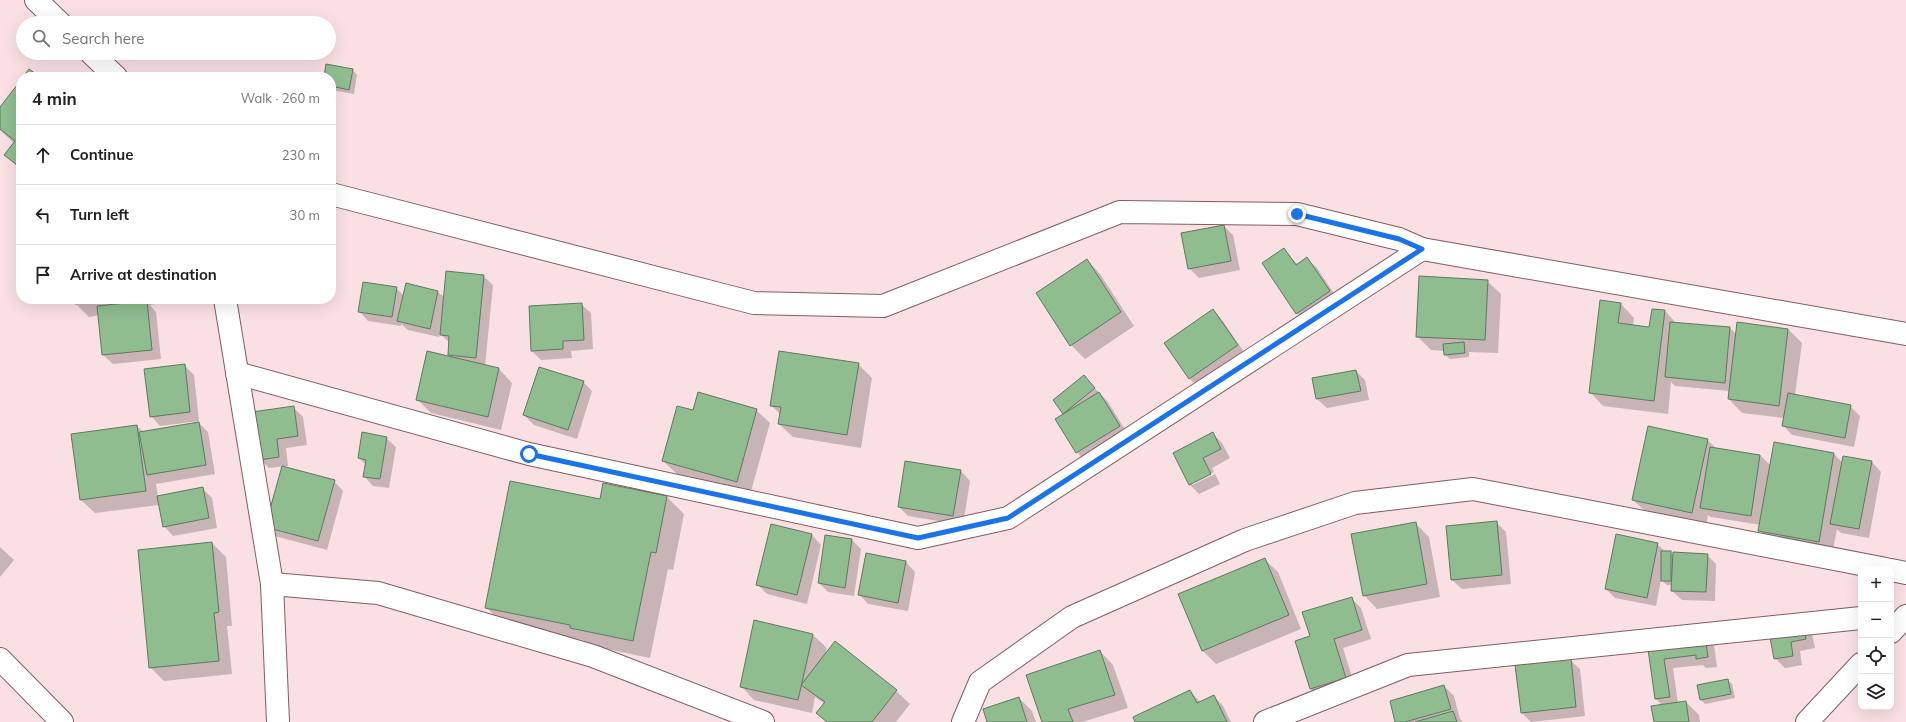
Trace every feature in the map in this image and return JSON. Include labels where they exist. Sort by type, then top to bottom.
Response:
[{"type":"street","points":[[36,0],[53,16]]},
{"type":"street","points":[[98,60],[111,72]]},
{"type":"street","points":[[336,195],[754,303],[884,306],[1120,212],[1297,214],[1399,239],[1422,249],[1906,334]]},
{"type":"street","points":[[237,373],[529,454],[918,538],[1008,518],[1422,249]]},
{"type":"street","points":[[226,304],[272,584],[278,722]]},
{"type":"street","points":[[963,722],[980,682],[1072,617],[1246,540],[1355,503],[1472,489],[1870,566]]},
{"type":"street","points":[[1894,571],[1906,573]]},
{"type":"street","points":[[272,584],[378,593],[593,656],[763,722]]},
{"type":"street","points":[[1894,615],[1906,615]]},
{"type":"street","points":[[1894,629],[1906,615]]},
{"type":"street","points":[[1265,722],[1408,665],[1858,618]]},
{"type":"street","points":[[0,659],[62,722]]},
{"type":"street","points":[[1807,722],[1858,667]]},
{"type":"building","points":[[326,64],[353,69],[349,90],[336,87],[336,72],[325,72]]},
{"type":"building","points":[[16,86],[16,164],[4,155],[15,141],[0,129],[0,107]]},
{"type":"building","points":[[1224,225],[1231,261],[1188,269],[1181,233]]},
{"type":"building","points":[[1284,248],[1296,265],[1307,257],[1330,291],[1296,314],[1262,263]]},
{"type":"building","points":[[1087,259],[1121,312],[1070,346],[1036,293]]},
{"type":"building","points":[[446,271],[484,275],[476,358],[448,355],[449,336],[440,335]]},
{"type":"building","points":[[1419,276],[1488,280],[1485,340],[1416,337]]},
{"type":"building","points":[[363,282],[397,287],[392,317],[358,312]]},
{"type":"building","points":[[406,283],[438,291],[430,329],[397,321]]},
{"type":"building","points":[[1600,300],[1621,303],[1618,323],[1649,327],[1652,309],[1665,310],[1654,401],[1589,393]]},
{"type":"building","points":[[582,303],[584,340],[563,341],[563,349],[531,351],[529,306]]},
{"type":"building","points":[[117,304],[147,304],[152,350],[102,355],[97,306]]},
{"type":"building","points":[[1213,309],[1238,345],[1189,379],[1164,343]]},
{"type":"building","points":[[1670,322],[1730,327],[1725,383],[1665,377]]},
{"type":"building","points":[[1737,322],[1788,329],[1779,406],[1728,399]]},
{"type":"building","points":[[1464,342],[1465,353],[1444,355],[1443,344]]},
{"type":"building","points":[[427,351],[499,368],[488,417],[416,400]]},
{"type":"building","points":[[779,351],[859,363],[847,435],[778,424],[781,407],[770,406]]},
{"type":"building","points":[[185,364],[190,412],[150,417],[144,369]]},
{"type":"building","points":[[539,367],[584,381],[568,430],[523,415]]},
{"type":"building","points":[[1356,370],[1361,391],[1316,399],[1312,378]]},
{"type":"building","points":[[1084,375],[1095,388],[1063,414],[1053,400]]},
{"type":"building","points":[[698,392],[757,409],[737,482],[662,461],[677,406],[693,410]]},
{"type":"building","points":[[1099,392],[1120,426],[1076,453],[1055,419]]},
{"type":"building","points":[[1788,393],[1851,405],[1845,438],[1782,426]]},
{"type":"building","points":[[294,406],[298,436],[277,439],[279,457],[259,460],[252,412]]},
{"type":"building","points":[[199,422],[206,465],[147,475],[139,432]]},
{"type":"building","points":[[137,425],[146,491],[80,500],[71,434]]},
{"type":"building","points":[[1648,426],[1708,439],[1692,513],[1632,500]]},
{"type":"building","points":[[362,432],[387,437],[380,479],[363,477],[366,460],[358,458]]},
{"type":"building","points":[[1213,432],[1221,449],[1203,458],[1211,474],[1189,485],[1173,453]]},
{"type":"building","points":[[1774,442],[1834,453],[1819,542],[1758,531]]},
{"type":"building","points":[[1710,447],[1760,455],[1751,516],[1700,508]]},
{"type":"building","points":[[1843,456],[1872,461],[1859,529],[1830,524]]},
{"type":"building","points":[[905,461],[961,470],[953,516],[898,507]]},
{"type":"building","points":[[282,466],[335,480],[318,541],[265,527]]},
{"type":"building","points":[[510,481],[600,499],[603,483],[667,496],[656,553],[651,552],[633,641],[570,628],[570,625],[485,608]]},
{"type":"building","points":[[203,487],[209,518],[163,527],[157,496]]},
{"type":"building","points":[[1497,521],[1502,575],[1451,580],[1446,526]]},
{"type":"building","points":[[1416,522],[1427,584],[1363,596],[1351,534]]},
{"type":"building","points":[[771,524],[812,534],[797,595],[756,585]]},
{"type":"building","points":[[1616,534],[1658,543],[1647,598],[1605,589]]},
{"type":"building","points":[[825,535],[852,539],[845,588],[818,583]]},
{"type":"building","points":[[212,542],[219,612],[214,613],[219,661],[149,668],[138,550]]},
{"type":"building","points":[[1661,551],[1671,551],[1671,581],[1661,581]]},
{"type":"building","points":[[1673,552],[1708,554],[1706,592],[1671,591]]},
{"type":"building","points":[[866,553],[906,561],[898,603],[858,595]]},
{"type":"building","points":[[1265,558],[1289,615],[1202,651],[1178,594]]},
{"type":"building","points":[[1352,597],[1362,630],[1334,639],[1346,678],[1310,689],[1295,641],[1310,636],[1302,612]]},
{"type":"building","points":[[1801,615],[1806,639],[1791,642],[1793,656],[1774,659],[1767,621]]},
{"type":"building","points":[[754,620],[813,634],[798,700],[740,687]]},
{"type":"building","points":[[1705,635],[1708,657],[1696,659],[1696,655],[1664,659],[1670,697],[1655,699],[1647,642]]},
{"type":"building","points":[[835,641],[897,690],[872,722],[827,722],[816,713],[825,702],[801,685]]},
{"type":"building","points":[[1100,650],[1115,695],[1068,709],[1073,722],[1042,722],[1026,675]]},
{"type":"building","points":[[1571,658],[1576,707],[1521,713],[1515,665]]},
{"type":"building","points":[[1728,679],[1731,694],[1700,700],[1697,685]]},
{"type":"building","points":[[1444,685],[1451,709],[1405,722],[1395,722],[1390,701]]},
{"type":"building","points":[[1190,690],[1197,703],[1214,695],[1227,722],[1135,722],[1133,717]]},
{"type":"building","points":[[1019,697],[1027,722],[987,722],[983,709]]},
{"type":"building","points":[[1686,701],[1689,722],[1654,722],[1651,706]]},
{"type":"building","points":[[1453,711],[1457,722],[1415,722]]},
{"type":"route","points":[[529,454],[918,538],[1008,518],[1422,249],[1399,239],[1297,214]]}]
